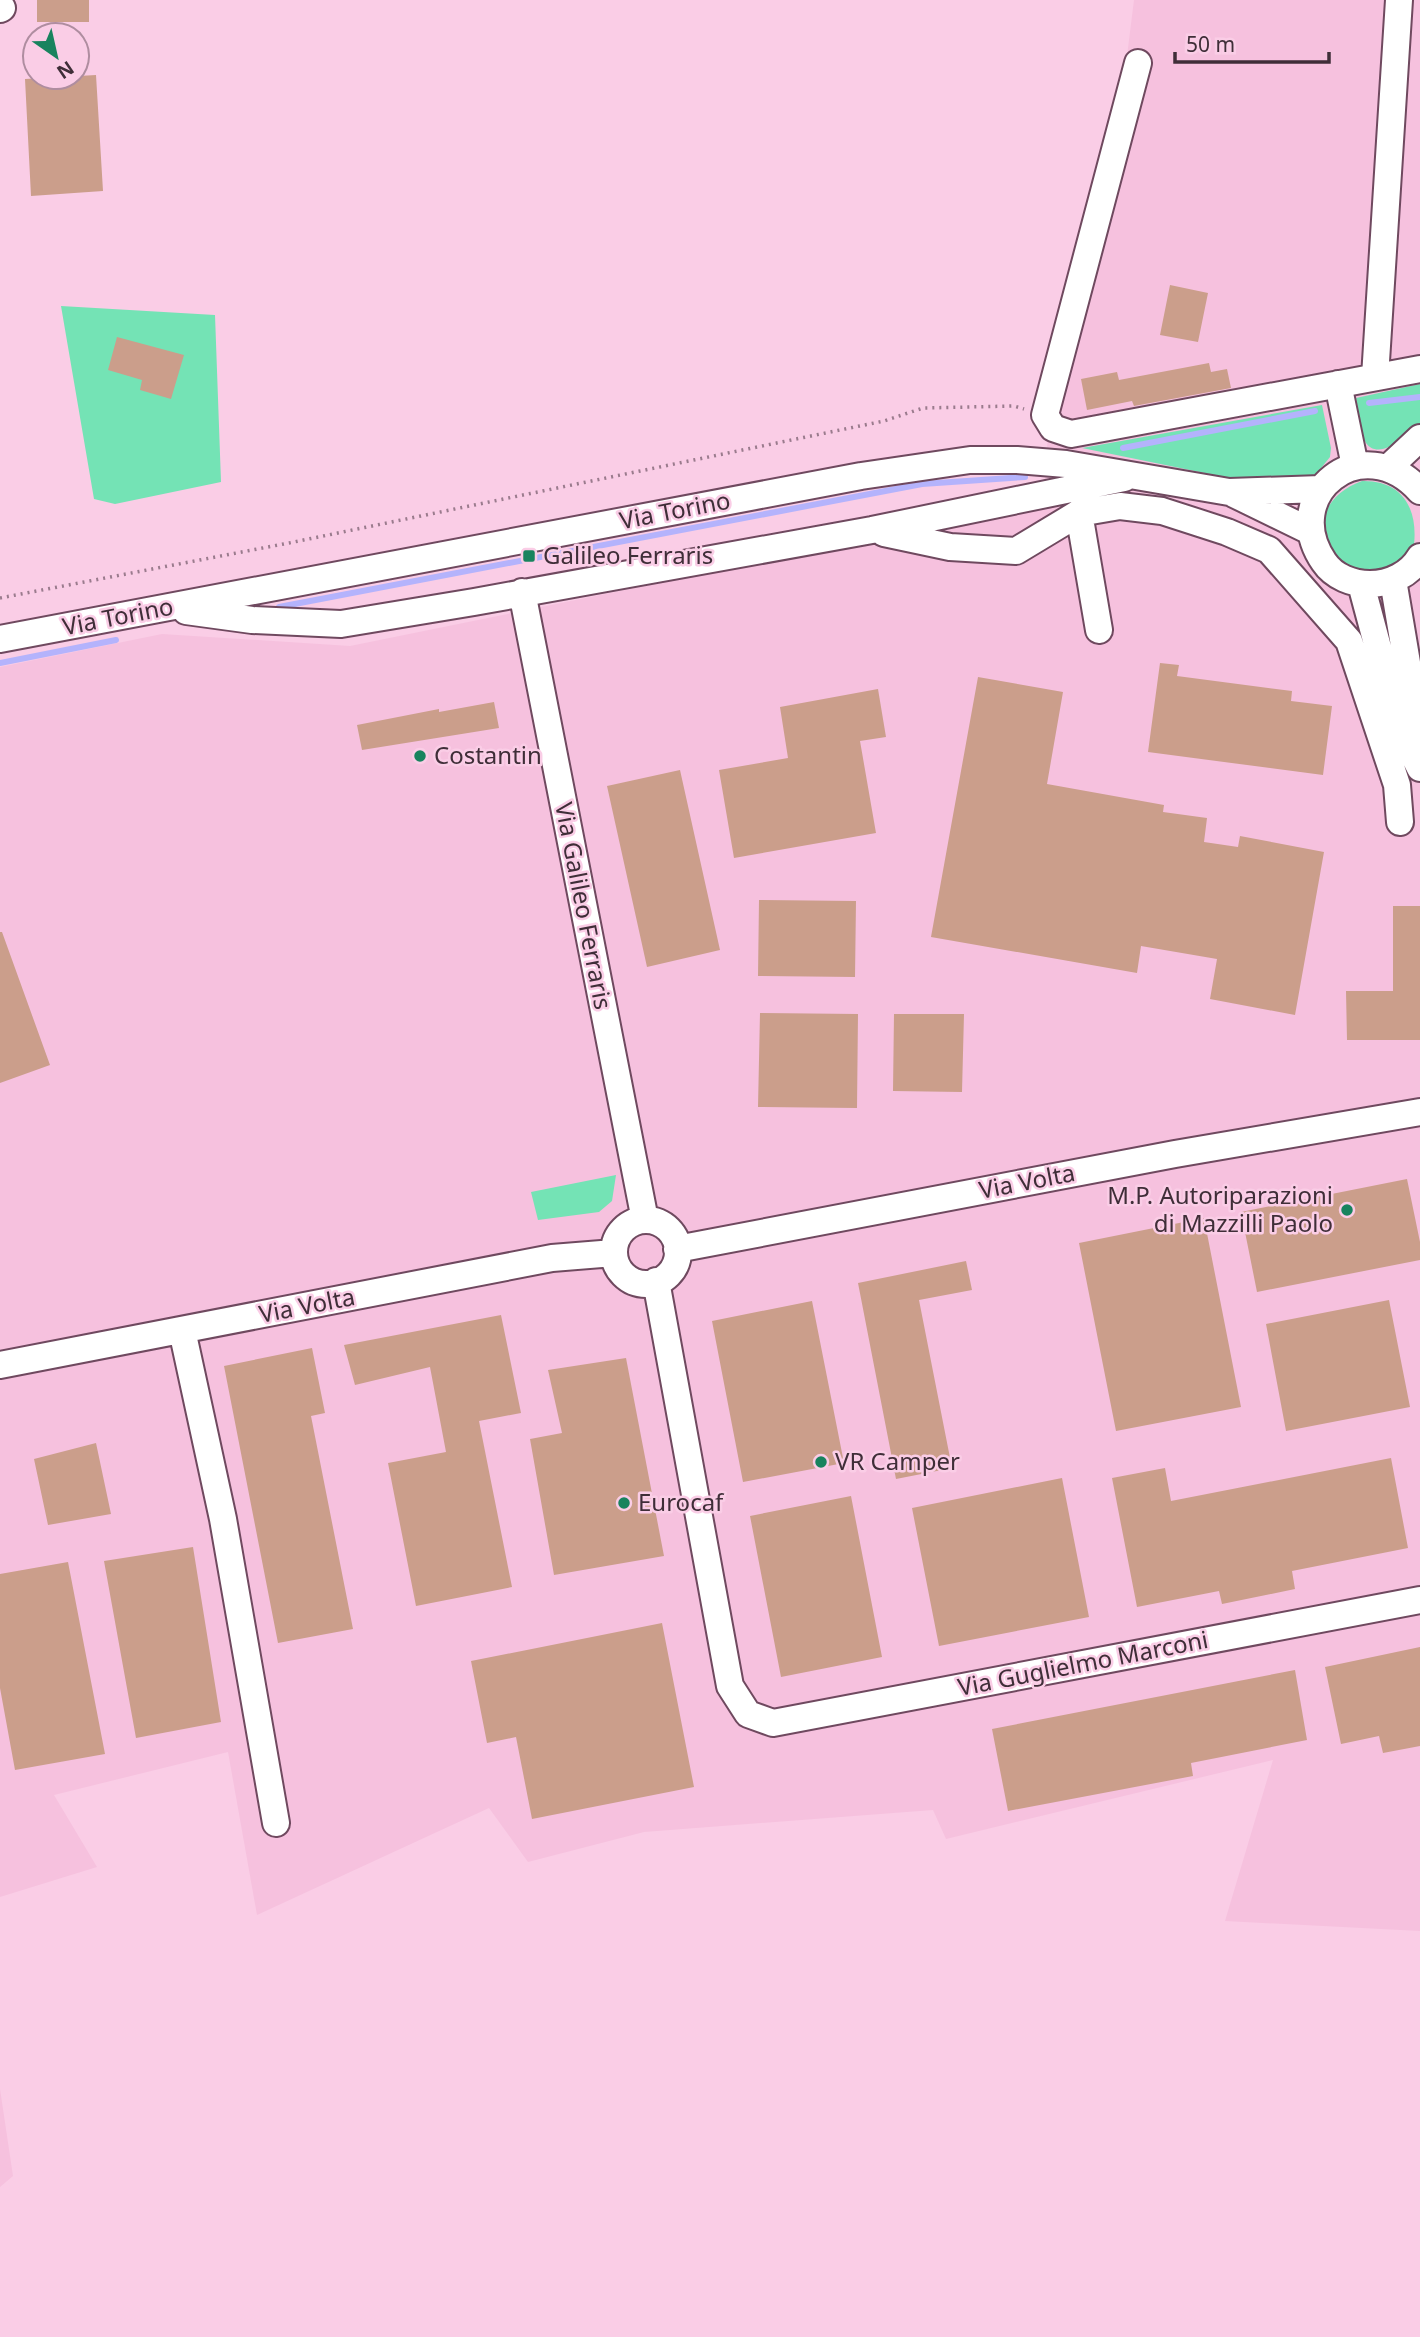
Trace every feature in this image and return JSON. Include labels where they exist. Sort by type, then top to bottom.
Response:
[{"type":"street","points":[[1376,377],[1399,0]]},
{"type":"street","points":[[1138,63],[1045,415],[1053,428],[1071,434],[1420,369]]},
{"type":"street","points":[[1338,384],[1355,466]]},
{"type":"street","points":[[1389,467],[1420,438]]},
{"type":"street","name":"Via Torino","points":[[0,639],[861,475],[970,460],[1066,464],[1229,492],[1321,489]]},
{"type":"street","points":[[1420,491],[1407,477],[1389,467],[1366,464],[1355,466],[1342,471],[1321,489],[1314,502],[1310,531],[1315,550],[1326,566],[1342,578],[1361,584],[1378,584],[1393,580],[1406,572],[1420,557]]},
{"type":"street","points":[[163,608],[252,620],[341,624],[872,530],[1137,475]]},
{"type":"street","name":"Via Torino","points":[[1229,492],[1310,531]]},
{"type":"street","points":[[872,530],[950,547],[1016,551],[1079,513],[1120,506],[1162,511],[1227,532],[1269,550],[1349,641],[1396,785],[1400,822]]},
{"type":"street","points":[[1079,513],[1099,630]]},
{"type":"street","points":[[1393,580],[1420,740]]},
{"type":"street","points":[[1361,584],[1399,726],[1420,768]]},
{"type":"street","name":"Via Galileo Ferraris","points":[[522,592],[645,1220]]},
{"type":"street","name":"Via Volta","points":[[677,1249],[1161,1156],[1419,1112]]},
{"type":"street","points":[[645,1220],[666,1227],[673,1235],[677,1249],[675,1264],[670,1273],[656,1281],[642,1284],[624,1275],[618,1267],[614,1253],[616,1238],[622,1230],[630,1224],[645,1220]]},
{"type":"street","name":"Via Volta","points":[[0,1365],[552,1258],[614,1253]]},
{"type":"street","name":"Via Guglielmo Marconi","points":[[656,1281],[730,1686],[748,1714],[773,1723],[1420,1600]]},
{"type":"street","points":[[182,1330],[223,1519],[276,1824]]},
{"type":"path","points":[[0,598],[289,543],[884,422],[923,408],[1014,406],[1045,415]]},
{"type":"shaded area","points":[[1134,0],[1420,0],[1420,1931],[1225,1921],[1273,1760],[946,1839],[933,1810],[644,1832],[528,1862],[489,1808],[257,1915],[228,1752],[54,1795],[97,1867],[0,1897],[0,667],[162,634],[350,646],[1043,505],[1054,347],[1127,56]]},
{"type":"shaded area","points":[[0,2089],[13,2176],[0,2187]]},
{"type":"green space","points":[[61,306],[215,315],[221,482],[115,504],[94,499]]},
{"type":"green space","points":[[1420,384],[1420,425],[1386,448],[1372,448],[1366,443],[1362,433],[1356,398]]},
{"type":"green space","points":[[1322,405],[1331,448],[1330,457],[1317,473],[1307,478],[1277,483],[1229,478],[1082,448]]},
{"type":"green space","points":[[1362,481],[1389,486],[1406,501],[1411,511],[1415,537],[1413,552],[1399,568],[1355,575],[1330,554],[1323,530],[1327,509],[1341,493]]},
{"type":"green space","points":[[616,1175],[612,1201],[599,1212],[538,1220],[531,1192]]},
{"type":"building","points":[[37,0],[89,0],[89,21],[37,21]]},
{"type":"building","points":[[91,75],[96,75],[103,191],[31,196],[26,91],[91,91]]},
{"type":"building","points":[[1170,285],[1208,293],[1198,342],[1160,335]]},
{"type":"building","points":[[117,337],[184,355],[171,399],[140,390],[142,380],[108,370]]},
{"type":"building","points":[[1209,363],[1211,372],[1227,369],[1231,388],[1134,406],[1132,401],[1087,410],[1081,379],[1117,372],[1119,380]]},
{"type":"building","points":[[1160,663],[1179,665],[1177,676],[1292,691],[1291,701],[1332,706],[1323,775],[1148,752]]},
{"type":"building","points":[[978,677],[1063,692],[1047,784],[1164,805],[1163,812],[1207,818],[1204,842],[1238,847],[1240,836],[1324,852],[1295,1015],[1210,999],[1217,959],[1141,946],[1137,973],[931,937]]},
{"type":"building","points":[[878,689],[886,737],[860,741],[876,833],[734,858],[719,770],[788,758],[780,707]]},
{"type":"building","points":[[494,702],[499,728],[362,750],[357,725],[439,709],[439,712]]},
{"type":"building","points":[[680,770],[720,950],[647,967],[607,786]]},
{"type":"building","points":[[759,900],[856,901],[855,977],[758,976]]},
{"type":"building","points":[[1393,906],[1420,906],[1420,1040],[1347,1040],[1346,991],[1393,991]]},
{"type":"building","points":[[0,932],[50,1065],[0,1083]]},
{"type":"building","points":[[760,1013],[858,1014],[857,1108],[758,1107]]},
{"type":"building","points":[[894,1014],[964,1014],[962,1092],[893,1091]]},
{"type":"building","points":[[1407,1179],[1420,1242],[1420,1260],[1257,1292],[1241,1212]]},
{"type":"building","points":[[1204,1218],[1241,1407],[1116,1431],[1079,1243]]},
{"type":"building","points":[[966,1261],[972,1290],[919,1300],[952,1468],[896,1479],[858,1283]]},
{"type":"building","points":[[1389,1300],[1410,1407],[1286,1431],[1266,1324]]},
{"type":"building","points":[[812,1301],[844,1463],[743,1482],[712,1321]]},
{"type":"building","points":[[501,1315],[521,1413],[479,1421],[512,1587],[416,1606],[388,1463],[446,1452],[430,1367],[355,1385],[344,1345]]},
{"type":"building","points":[[312,1348],[325,1413],[311,1416],[353,1629],[278,1643],[224,1366]]},
{"type":"building","points":[[626,1358],[664,1556],[554,1575],[530,1439],[562,1433],[548,1370]]},
{"type":"building","points":[[96,1443],[111,1514],[48,1525],[34,1459]]},
{"type":"building","points":[[1391,1458],[1408,1548],[1292,1571],[1295,1589],[1222,1604],[1219,1591],[1137,1607],[1112,1478],[1165,1468],[1171,1501]]},
{"type":"building","points":[[1062,1478],[1089,1617],[939,1646],[912,1508]]},
{"type":"building","points":[[851,1496],[882,1657],[781,1677],[750,1516]]},
{"type":"building","points":[[193,1547],[221,1722],[136,1738],[104,1561]]},
{"type":"building","points":[[68,1562],[105,1754],[15,1770],[0,1688],[0,1574]]},
{"type":"building","points":[[662,1623],[694,1787],[532,1819],[516,1737],[487,1743],[471,1661]]},
{"type":"building","points":[[1420,1647],[1420,1746],[1383,1753],[1379,1736],[1341,1744],[1325,1667]]},
{"type":"building","points":[[1295,1670],[1307,1740],[1191,1763],[1193,1776],[1008,1811],[992,1729]]},
{"type":"waterway","points":[[1369,403],[1420,397]]},
{"type":"waterway","points":[[1123,448],[1315,411]]},
{"type":"waterway","points":[[279,607],[922,484],[1025,477]]},
{"type":"waterway","points":[[0,663],[116,640]]},
{"type":"place","name":"Galileo Ferraris","points":[[529,556]]},
{"type":"place","name":"Costantin","points":[[420,756]]},
{"type":"place","name":"M.P. Autoriparazioni di Mazzilli Paolo","points":[[1347,1210]]},
{"type":"place","name":"VR Camper","points":[[821,1462]]},
{"type":"place","name":"Eurocaf","points":[[624,1503]]}]
